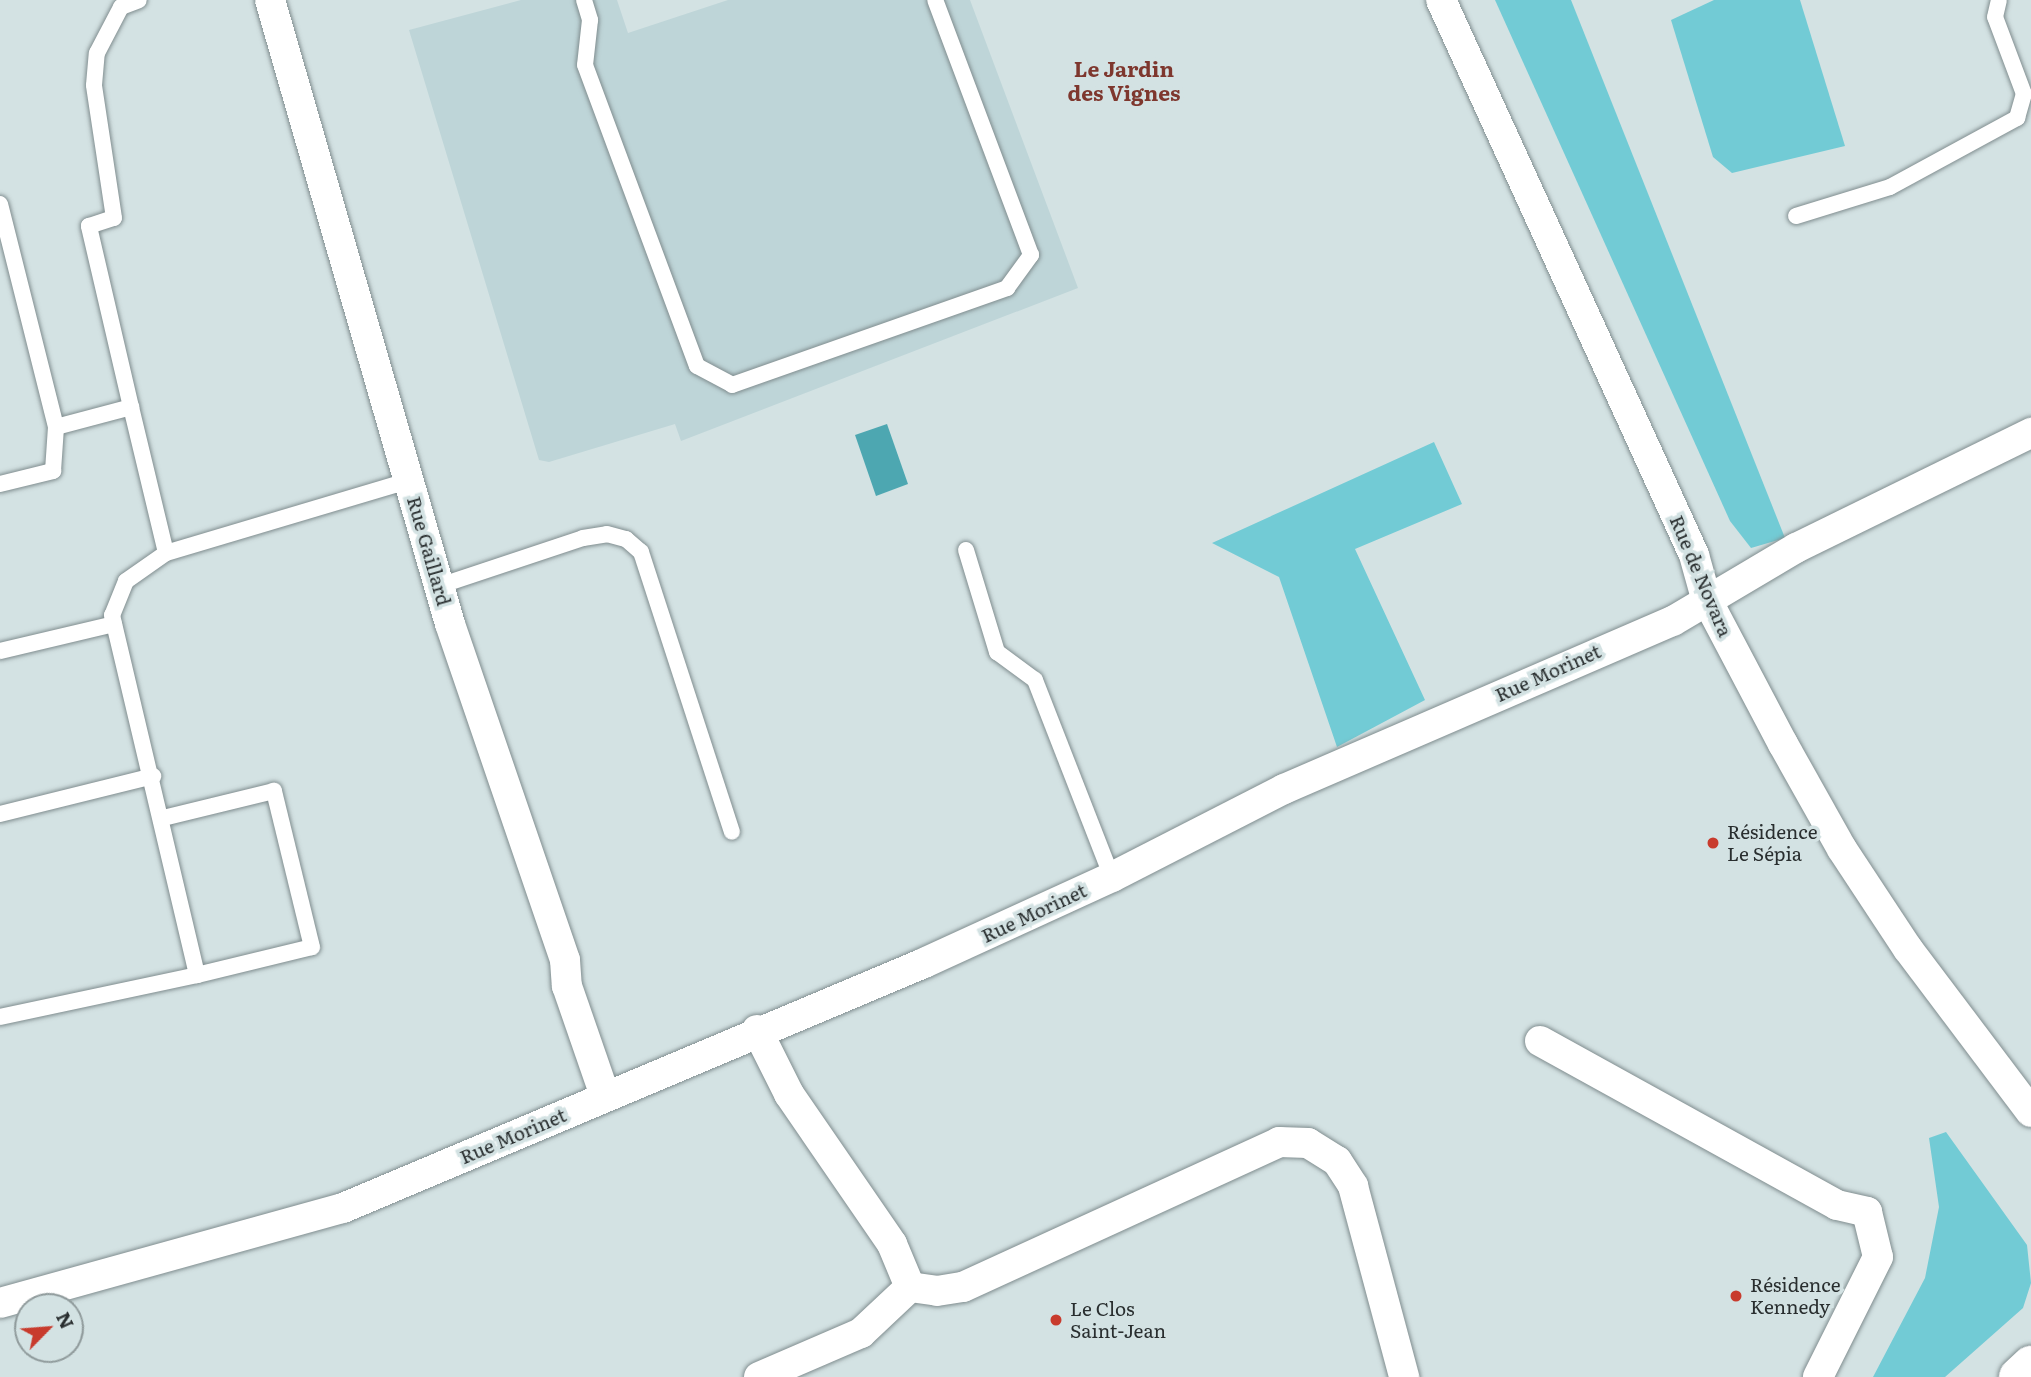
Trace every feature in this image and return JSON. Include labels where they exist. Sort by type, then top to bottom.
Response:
[{"type":"main road","points":[[2018,1377],[2031,1365]]},
{"type":"street","name":"Rue Gaillard","points":[[270,0],[439,586],[565,960],[567,986],[605,1096]]},
{"type":"street","name":"Rue de Novara","points":[[1441,0],[1694,555],[1706,598],[1842,849],[1908,949],[2031,1112]]},
{"type":"street","name":"Rue Morinet","points":[[0,1303],[343,1208],[757,1030],[924,962],[1112,877],[1284,789],[1673,621],[1706,598],[1796,548],[2031,433]]},
{"type":"street","points":[[757,1030],[789,1094],[892,1244],[910,1287]]},
{"type":"street","points":[[1540,1041],[1838,1205],[1867,1212],[1878,1256],[1818,1377]]},
{"type":"street","points":[[910,1287],[937,1291],[963,1287],[1279,1142],[1308,1143],[1337,1161],[1353,1186],[1404,1377]]},
{"type":"street","points":[[759,1377],[861,1333],[910,1287]]},
{"type":"lane","points":[[139,0],[121,7],[97,53],[94,85],[114,218],[89,226],[166,553]]},
{"type":"lane","points":[[584,0],[590,20],[585,65],[697,366],[732,385],[1007,288],[1031,255],[935,0]]},
{"type":"lane","points":[[1796,216],[1890,187],[2017,118],[2024,94],[1995,17],[1999,0]]},
{"type":"lane","points":[[0,204],[55,428],[53,471],[0,484]]},
{"type":"lane","points":[[55,428],[131,407]]},
{"type":"lane","points":[[197,975],[163,818],[114,624],[113,615],[126,581],[166,553],[408,481]]},
{"type":"lane","points":[[439,586],[583,538],[607,534],[626,539],[641,552],[732,832]]},
{"type":"lane","points":[[966,551],[997,652],[1035,680],[1112,877]]},
{"type":"lane","points":[[0,651],[114,624]]},
{"type":"lane","points":[[0,814],[153,776]]},
{"type":"lane","points":[[0,1017],[197,975],[312,947],[274,791],[163,818]]},
{"type":"shaded area","points":[[521,0],[617,0],[628,33],[728,0],[970,0],[1078,288],[681,441],[675,424],[549,462],[539,460],[409,30]]},
{"type":"shaded area","points":[[1495,0],[1571,0],[1785,538],[1751,548],[1730,521]]},
{"type":"shaded area","points":[[1714,0],[1800,0],[1845,146],[1732,173],[1713,157],[1671,20]]},
{"type":"shaded area","points":[[887,424],[908,484],[876,496],[855,435]]},
{"type":"shaded area","points":[[1434,442],[1462,504],[1355,549],[1425,700],[1337,747],[1279,577],[1212,543]]},
{"type":"shaded area","points":[[1946,1132],[2027,1245],[2031,1283],[2023,1308],[1945,1377],[1873,1377],[1925,1278],[1939,1207],[1929,1138]]},
{"type":"place","name":"Résidence Le Sépia","points":[[1713,843]]},
{"type":"place","name":"Résidence Kennedy","points":[[1736,1296]]},
{"type":"place","name":"Le Clos Saint-Jean","points":[[1056,1320]]},
{"type":"district","name":"Le Jardin des Vignes","points":[[1124,80]]}]
